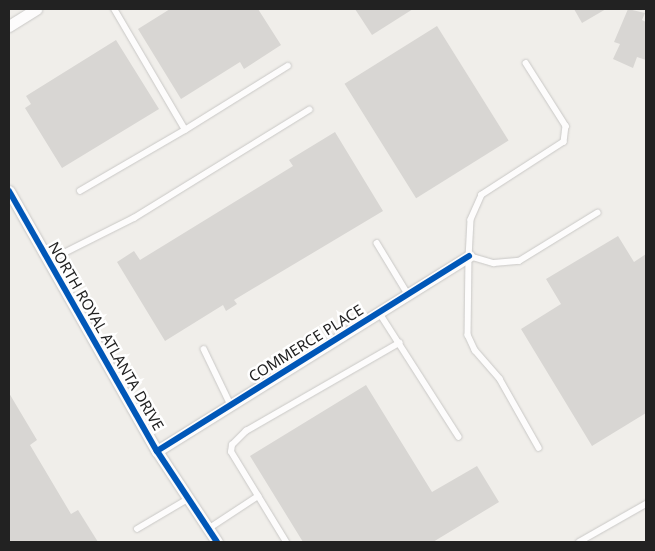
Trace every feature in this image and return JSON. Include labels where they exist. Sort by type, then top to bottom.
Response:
[{"type":"street","points":[[9,26],[36,9]]},
{"type":"street","name":"NORTH ROYAL ATLANTA DRIVE","points":[[9,191],[157,451],[217,542]]},
{"type":"street","name":"COMMERCE PLACE","points":[[157,451],[469,256]]},
{"type":"lane","points":[[114,9],[185,130]]},
{"type":"lane","points":[[526,63],[566,126],[564,142],[482,195],[471,220],[468,335],[475,350],[500,379],[539,448]]},
{"type":"lane","points":[[80,191],[185,130],[288,66]]},
{"type":"lane","points":[[48,260],[134,218],[309,110]]},
{"type":"lane","points":[[469,256],[494,263],[519,261],[597,213]]},
{"type":"lane","points":[[377,243],[408,294]]},
{"type":"lane","points":[[379,312],[459,437]]},
{"type":"lane","points":[[286,542],[231,452],[238,437],[334,378],[361,368],[399,343]]},
{"type":"lane","points":[[204,349],[231,405]]},
{"type":"lane","points":[[208,529],[258,496]]},
{"type":"lane","points":[[137,529],[188,499]]},
{"type":"lane","points":[[580,542],[646,504]]},
{"type":"building","points":[[170,9],[258,9],[281,45],[244,69],[240,62],[181,99],[138,29]]},
{"type":"building","points":[[355,9],[413,9],[372,35]]},
{"type":"building","points":[[574,9],[606,9],[582,23]]},
{"type":"building","points":[[628,9],[645,13],[642,20],[646,22],[646,60],[637,57],[633,68],[613,59],[620,44],[614,42]]},
{"type":"building","points":[[437,26],[509,140],[416,198],[345,84]]},
{"type":"building","points":[[116,40],[159,109],[62,168],[25,108],[31,104],[26,96]]},
{"type":"building","points":[[335,132],[383,211],[234,300],[237,304],[226,311],[223,305],[165,341],[117,262],[134,251],[140,260],[293,166],[289,160]]},
{"type":"building","points":[[618,236],[634,262],[646,254],[646,413],[592,446],[521,329],[561,304],[546,279]]},
{"type":"building","points":[[366,385],[432,492],[477,466],[499,502],[433,542],[303,542],[250,456]]},
{"type":"building","points":[[9,393],[37,440],[30,445],[71,514],[78,510],[98,542],[9,542]]},
{"type":"cycle path","points":[[9,191],[157,451],[217,542]]},
{"type":"cycle path","points":[[157,451],[469,256]]}]
